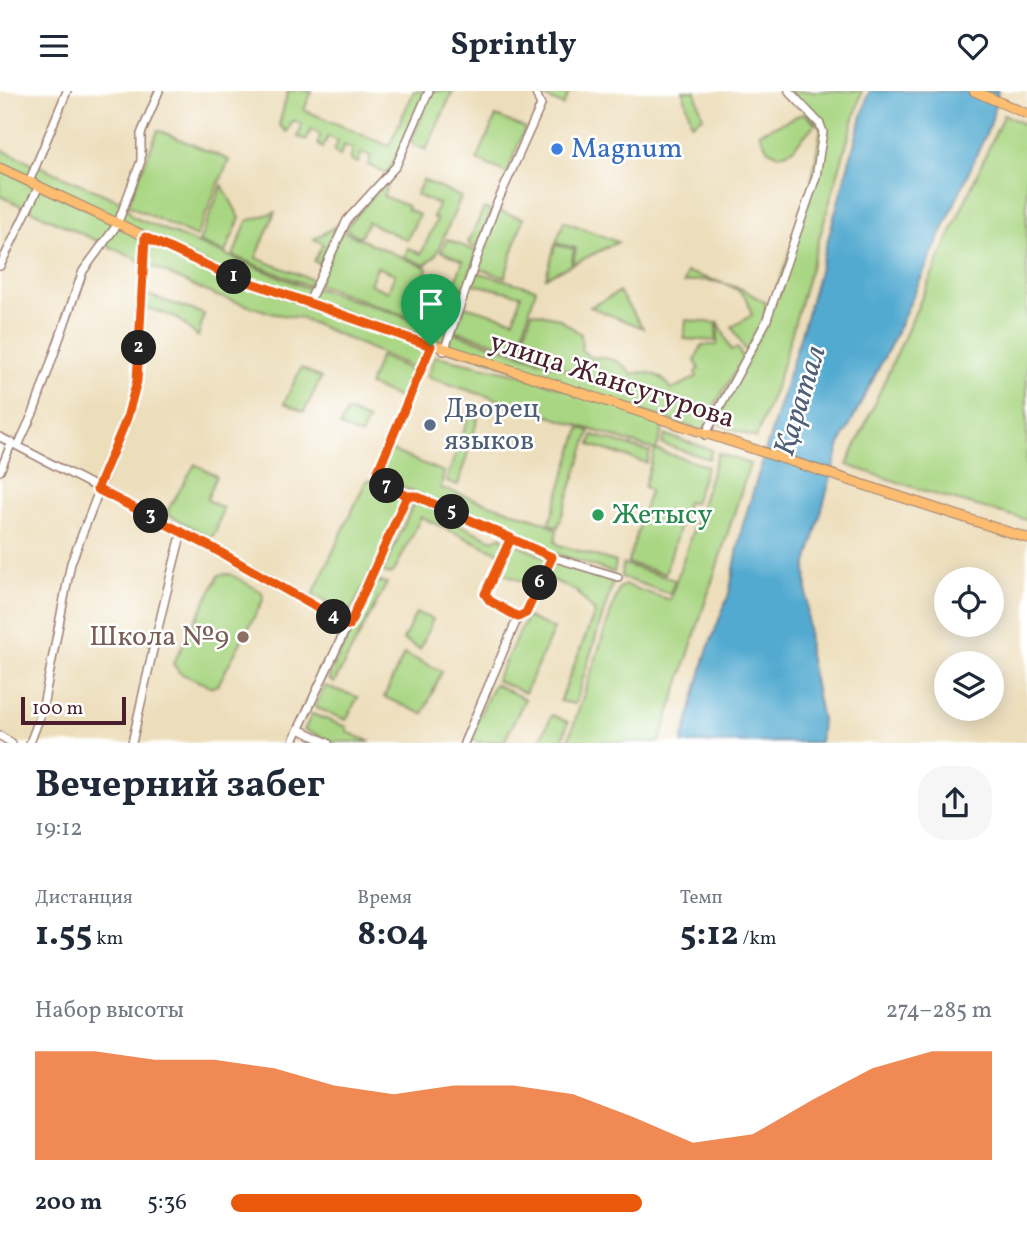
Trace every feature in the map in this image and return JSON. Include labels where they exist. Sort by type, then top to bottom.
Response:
[{"type":"main road","points":[[974,91],[1027,114]]},
{"type":"main road","name":"улица Жансугурова","points":[[0,168],[221,272],[308,304],[444,351],[1027,538]]},
{"type":"street","points":[[0,266],[34,184],[67,91]]},
{"type":"street","points":[[0,471],[34,411],[83,271],[117,225],[141,161],[141,134],[159,91]]},
{"type":"street","points":[[308,304],[347,220],[396,166],[429,91]]},
{"type":"street","points":[[444,351],[494,210],[541,105],[535,91]]},
{"type":"street","points":[[705,435],[766,322],[817,177],[823,132],[820,124],[789,91]]},
{"type":"street","points":[[30,743],[42,711],[71,563],[97,489],[127,418],[137,381],[145,237]]},
{"type":"street","points":[[431,346],[378,471],[379,479],[384,485],[407,496],[416,496],[552,557],[618,577]]},
{"type":"street","points":[[0,437],[182,532],[349,626]]},
{"type":"street","points":[[292,743],[349,626],[407,496]]},
{"type":"street","points":[[132,743],[148,678],[159,615],[182,532]]},
{"type":"street","points":[[511,538],[485,594],[490,601],[518,617]]},
{"type":"street","points":[[464,743],[518,617],[526,613],[552,557]]},
{"type":"street","points":[[299,729],[328,743]]},
{"type":"street","points":[[0,736],[12,743]]},
{"type":"green space","points":[[288,91],[312,91],[304,110],[389,146],[414,91],[426,91],[399,155],[386,174],[368,165],[371,157],[362,152],[358,163],[350,160],[353,149],[344,145],[340,156],[334,151],[338,141],[328,136],[323,148],[318,144],[320,135],[311,129],[307,140],[298,137],[302,125],[293,120],[287,132],[279,125]]},
{"type":"green space","points":[[432,91],[453,91],[426,150],[410,143]]},
{"type":"green space","points":[[544,91],[570,91],[563,106],[539,94]]},
{"type":"green space","points":[[683,91],[695,91],[703,117],[692,124]]},
{"type":"green space","points":[[789,91],[862,91],[779,377],[756,438],[711,421],[761,333],[808,202],[821,128]]},
{"type":"green space","points":[[804,113],[815,124],[792,150],[779,155],[768,150],[759,133]]},
{"type":"green space","points":[[1004,114],[1027,126],[1027,520],[934,494],[847,465]]},
{"type":"green space","points":[[496,116],[525,128],[507,173],[477,160]]},
{"type":"green space","points":[[158,130],[229,160],[196,237],[128,205]]},
{"type":"green space","points":[[0,149],[122,202],[133,217],[307,288],[313,287],[578,373],[519,353],[532,312],[558,318],[581,334],[582,350],[589,357],[613,360],[632,374],[644,373],[659,377],[671,390],[697,377],[695,372],[699,369],[695,360],[702,345],[717,345],[719,323],[731,350],[738,348],[743,359],[710,413],[705,432],[222,271],[0,166]]},
{"type":"green space","points":[[0,168],[221,272],[219,279],[222,275],[431,346],[421,371],[301,318],[275,314],[214,295],[0,196]]},
{"type":"green space","points":[[393,172],[383,196],[408,206],[407,209],[419,215],[407,240],[368,222],[360,237],[345,229]]},
{"type":"green space","points":[[423,180],[461,197],[436,255],[425,265],[405,257],[408,248],[421,254],[437,219],[433,217],[438,204],[416,195]]},
{"type":"green space","points":[[222,185],[240,218],[225,253],[199,242]]},
{"type":"green space","points":[[484,208],[491,211],[477,249],[468,243]]},
{"type":"green space","points":[[494,210],[523,218],[505,277],[474,267]]},
{"type":"green space","points":[[275,212],[256,258],[318,282],[342,231],[427,268],[425,276],[433,276],[466,290],[451,332],[317,284],[307,285],[233,256],[247,221]],"holes":[[[377,267],[395,274],[388,292],[370,284]]]},
{"type":"green space","points":[[564,221],[618,242],[573,264],[576,248],[556,243]]},
{"type":"green space","points":[[336,226],[320,264],[314,261],[323,244],[314,239]]},
{"type":"green space","points":[[447,239],[477,252],[465,288],[455,283],[463,261],[441,251]]},
{"type":"green space","points":[[555,245],[574,249],[571,265],[546,277]]},
{"type":"green space","points":[[476,272],[536,289],[518,350],[454,330],[464,306],[514,320],[521,295],[473,284]]},
{"type":"green space","points":[[687,272],[725,284],[700,280],[684,283]]},
{"type":"green space","points":[[726,284],[742,289],[766,303],[765,317],[746,351],[732,327],[752,315],[747,299]]},
{"type":"green space","points":[[619,292],[643,328],[590,307]]},
{"type":"green space","points":[[144,294],[204,314],[198,337],[176,317],[144,307]]},
{"type":"green space","points":[[686,320],[717,323],[716,341],[684,339]]},
{"type":"green space","points":[[380,356],[416,372],[404,400],[369,385]]},
{"type":"green space","points":[[435,356],[522,375],[665,422],[656,450],[707,466],[694,503],[687,502],[665,574],[628,563],[650,490],[644,487],[655,450],[427,377]]},
{"type":"green space","points":[[301,368],[321,378],[304,412],[284,403]]},
{"type":"green space","points":[[347,411],[368,420],[361,436],[340,426]]},
{"type":"green space","points":[[469,416],[478,418],[458,485],[446,481]]},
{"type":"green space","points":[[580,428],[590,431],[558,527],[549,524]]},
{"type":"green space","points":[[593,435],[650,452],[647,463],[590,445]]},
{"type":"green space","points":[[665,435],[712,450],[709,459],[662,444]]},
{"type":"green space","points":[[390,450],[444,472],[441,488],[544,522],[557,530],[555,541],[559,545],[616,562],[614,573],[554,553],[382,478],[382,468]]},
{"type":"green space","points":[[718,453],[750,464],[660,742],[568,742],[619,588],[625,585],[670,600]]},
{"type":"green space","points":[[195,464],[216,476],[207,500],[223,508],[211,538],[166,513]]},
{"type":"green space","points":[[379,479],[407,496],[390,539],[349,613],[313,594],[366,481]]},
{"type":"green space","points":[[415,500],[447,514],[450,521],[493,540],[502,536],[505,544],[499,553],[421,517],[395,570],[390,574],[383,572]]},
{"type":"green space","points":[[512,542],[547,558],[534,587],[499,571]]},
{"type":"green space","points":[[554,562],[614,579],[575,704],[560,701],[595,612],[576,591],[546,577]]},
{"type":"green space","points":[[623,564],[675,580],[670,594],[621,577]]},
{"type":"green space","points":[[230,574],[262,592],[263,600],[218,685],[211,687],[180,673],[173,664],[219,575]]},
{"type":"green space","points":[[374,581],[387,583],[334,683],[328,679]]},
{"type":"green space","points":[[416,613],[433,619],[420,649],[403,640]]},
{"type":"green space","points":[[527,617],[554,629],[525,693],[496,680]]},
{"type":"green space","points":[[404,654],[442,671],[423,714],[384,697]]},
{"type":"green space","points":[[494,684],[525,699],[504,742],[477,742],[468,738]]},
{"type":"green space","points":[[325,686],[358,697],[346,720],[315,707]]},
{"type":"green space","points":[[312,714],[347,727],[347,732],[371,742],[333,742],[304,730]]},
{"type":"green space","points":[[552,715],[568,722],[562,742],[539,742]]},
{"type":"water","name":"Қаратал","points":[[869,91],[998,91],[991,123],[894,338],[840,444],[806,567],[809,655],[822,720],[820,742],[682,743],[706,654],[729,594],[742,528],[808,311]]},
{"type":"place","name":"Magnum","points":[[557,149]]},
{"type":"place","name":"Дворец языков","points":[[430,425]]},
{"type":"place","name":"Жетысу","points":[[598,515]]},
{"type":"place","name":"Школа №9","points":[[243,637]]},
{"type":"route","points":[[431,346],[221,272],[145,237],[137,381],[127,418],[97,489],[211,547],[349,626],[407,496],[416,496],[511,538],[485,594],[490,601],[518,617],[526,613],[552,557],[511,538],[416,496],[407,496],[403,491],[384,485],[379,479],[378,471],[431,346]]}]
